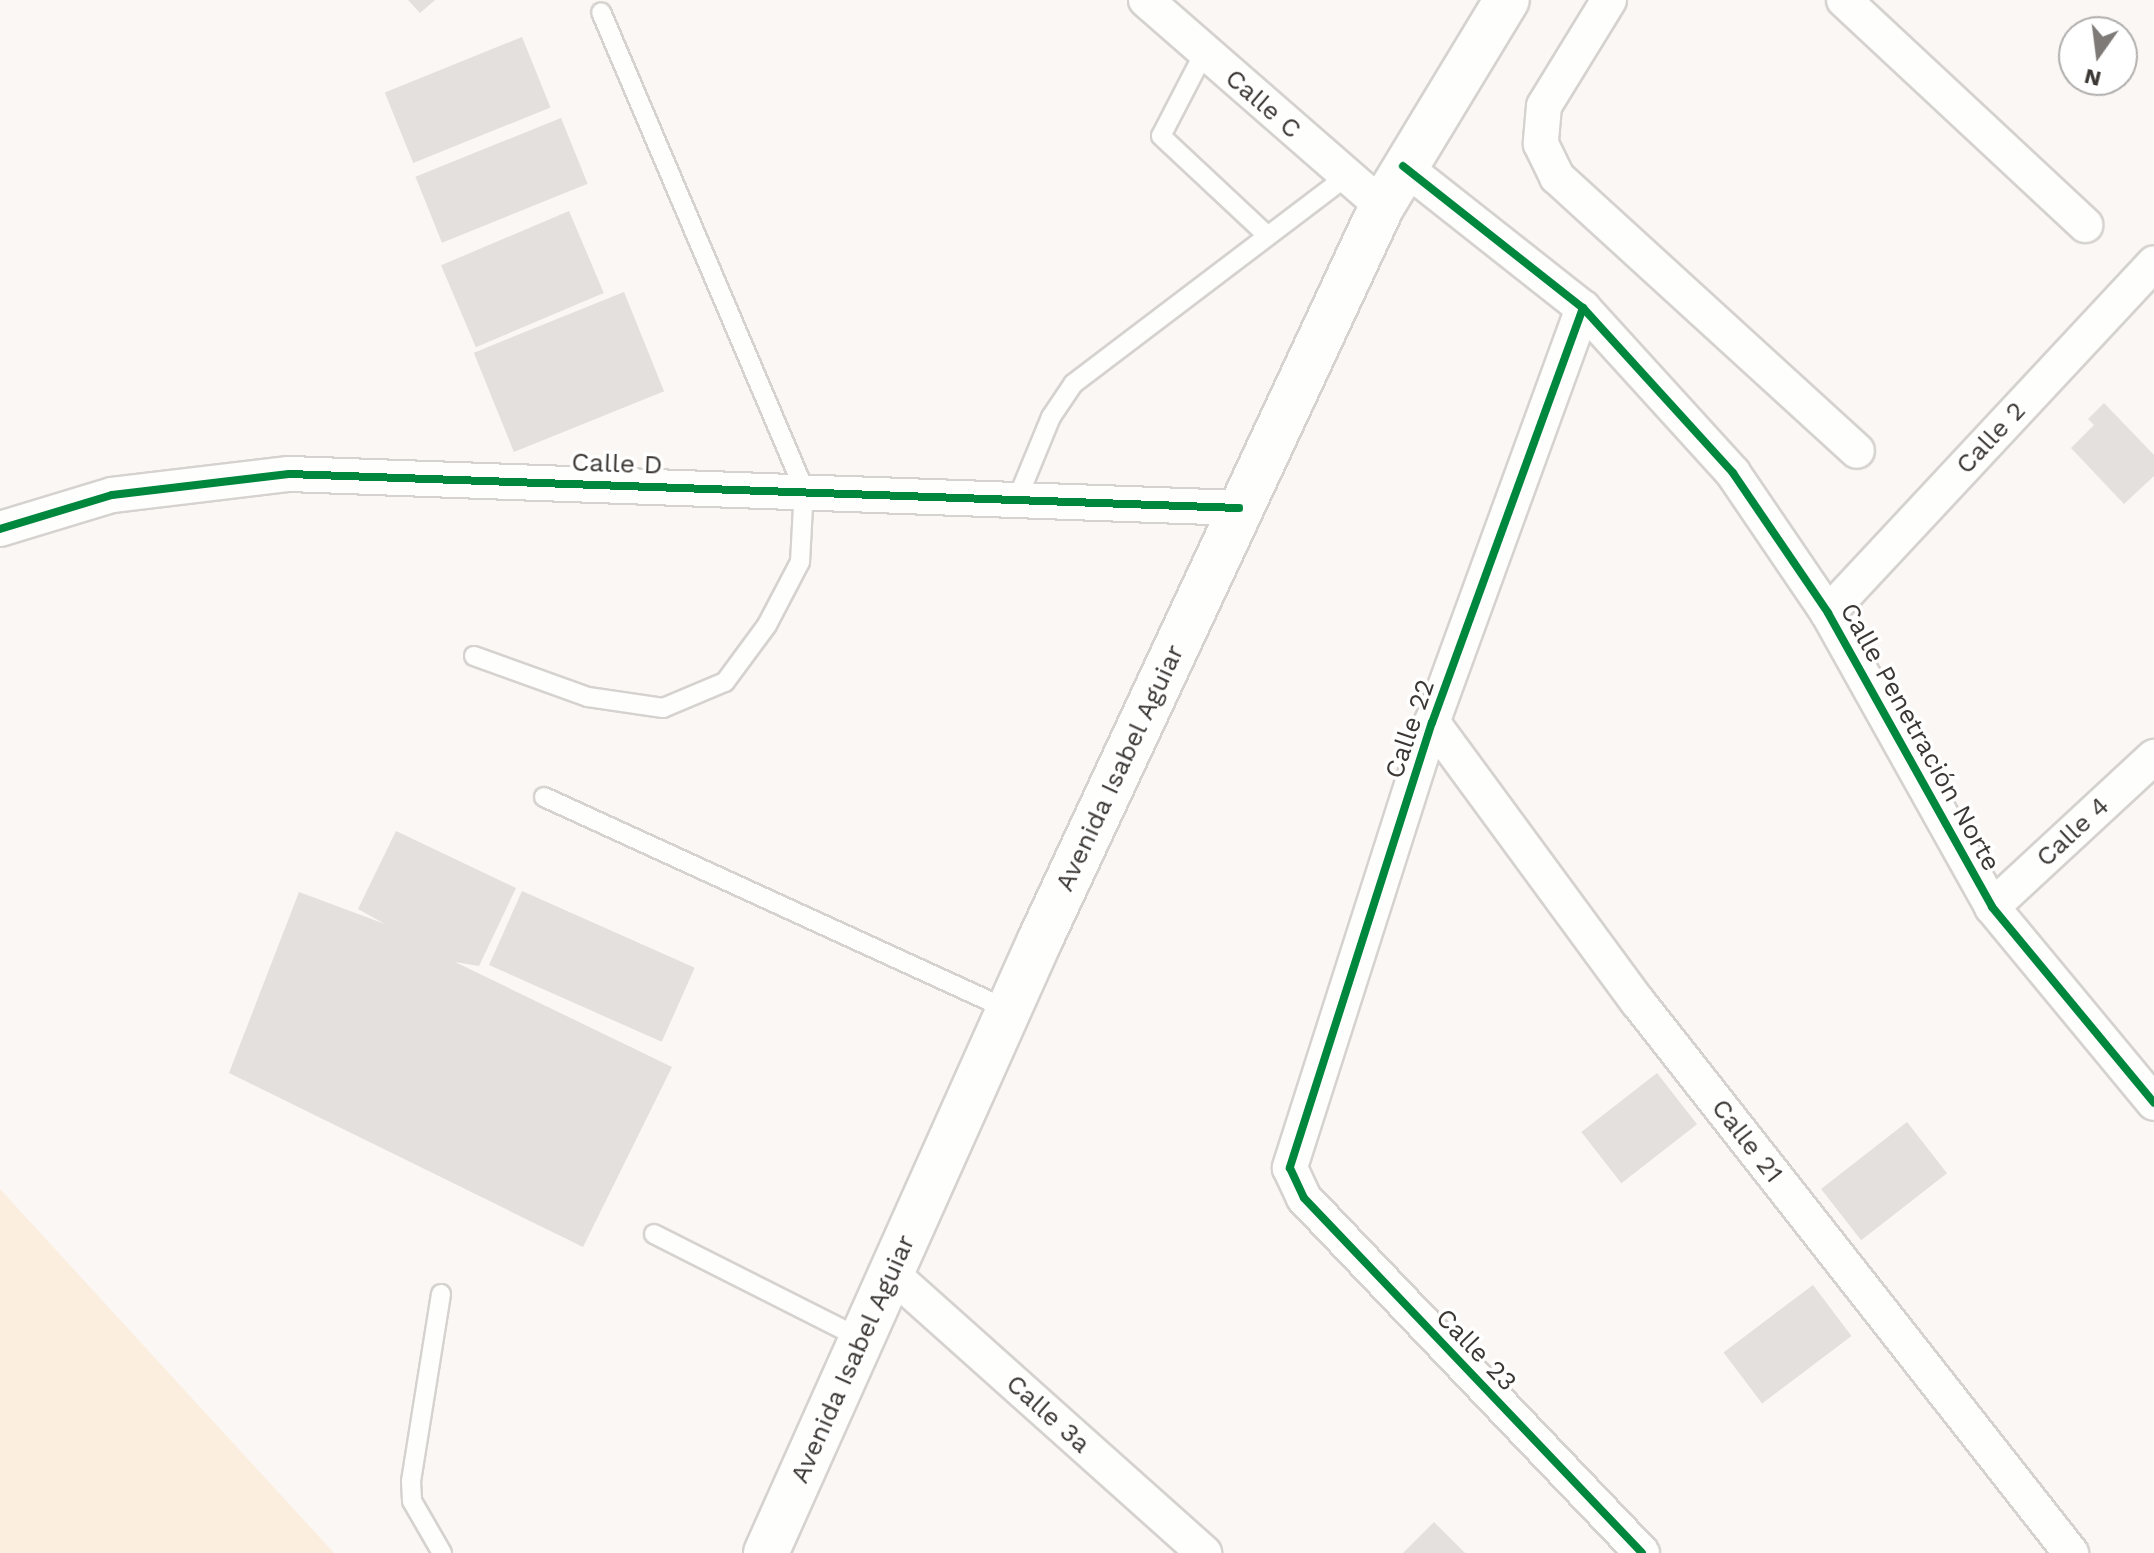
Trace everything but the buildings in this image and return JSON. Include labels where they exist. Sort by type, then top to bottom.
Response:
[{"type":"main road","name":"Avenida Isabel Aguiar","points":[[766,1553],[1009,1010],[1239,508],[1382,206],[1403,166],[1507,0]]},
{"type":"street","name":"Calle C","points":[[1146,0],[1382,206]]},
{"type":"street","points":[[1609,0],[1544,106],[1541,144],[1557,177],[1857,451]]},
{"type":"street","points":[[1844,0],[2085,225]]},
{"type":"street","name":"Calle Penetración Norte","points":[[1403,166],[1583,308],[1733,473],[1828,613],[1992,907],[2154,1103]]},
{"type":"street","name":"Calle 2","points":[[1828,613],[2154,264]]},
{"type":"street","name":"Calle 22","points":[[1290,1168],[1432,722],[1583,308]]},
{"type":"street","name":"Calle D","points":[[0,529],[112,495],[289,474],[804,489],[1016,502],[1239,508]]},
{"type":"street","name":"Calle 21","points":[[1432,722],[1638,1002],[2071,1553]]},
{"type":"street","name":"Calle 4","points":[[1992,907],[2154,757]]},
{"type":"street","name":"Calle 23","points":[[1290,1168],[1304,1198],[1642,1553]]},
{"type":"street","name":"Calle 3a","points":[[892,1274],[1204,1553]]},
{"type":"lane","points":[[474,656],[588,697],[663,708],[725,682],[767,625],[800,562],[804,489],[601,12]]},
{"type":"lane","points":[[1204,53],[1161,136],[1268,236]]},
{"type":"lane","points":[[1016,502],[1051,417],[1073,384],[1347,176]]},
{"type":"lane","points":[[544,797],[1009,1010]]},
{"type":"lane","points":[[654,1234],[862,1339]]},
{"type":"lane","points":[[441,1294],[411,1481],[412,1501],[442,1553]]},
{"type":"shaded area","points":[[0,1189],[334,1553],[0,1553]]},
{"type":"cycle path","points":[[1403,166],[1583,308],[1733,473],[1828,613],[1992,907],[2154,1103]]},
{"type":"cycle path","points":[[1583,308],[1432,722],[1290,1168],[1304,1198],[1642,1553]]},
{"type":"cycle path","points":[[0,529],[112,495],[289,474],[1239,508]]}]
